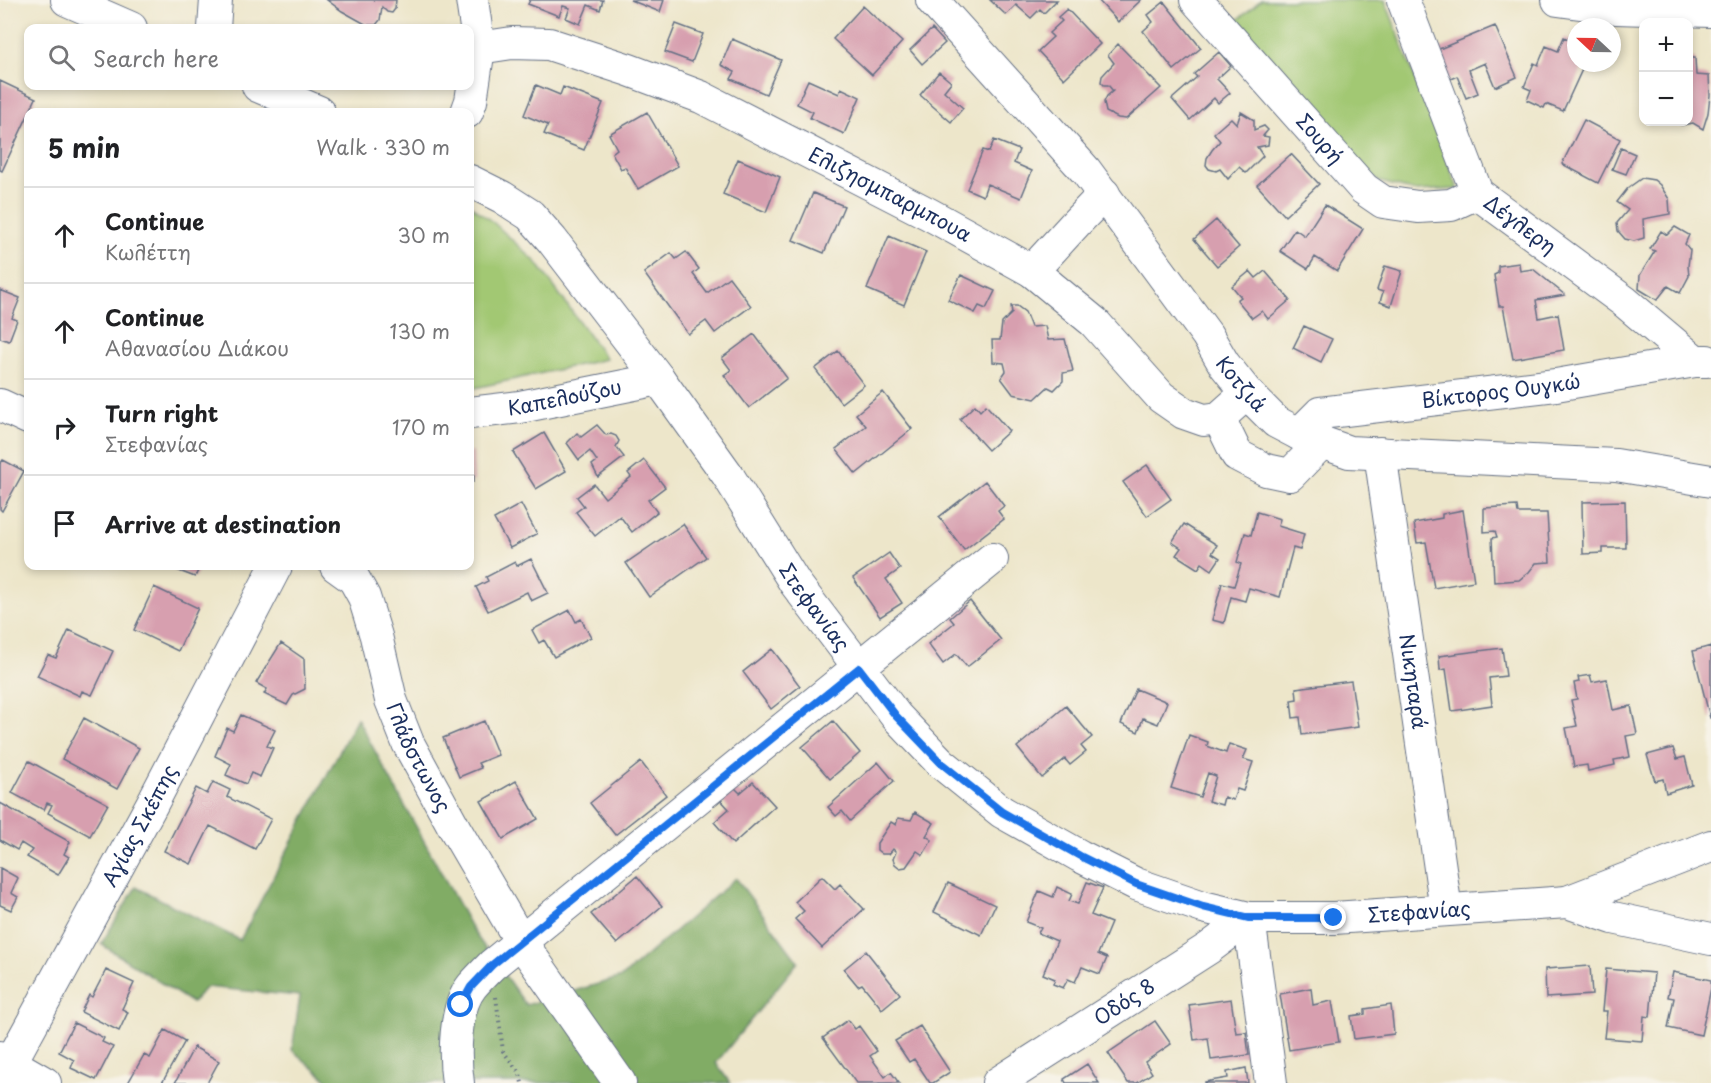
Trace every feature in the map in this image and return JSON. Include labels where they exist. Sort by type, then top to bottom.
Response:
[{"type":"street","points":[[67,0],[122,24]]},
{"type":"street","points":[[214,24],[216,0]]},
{"type":"street","points":[[472,0],[479,48],[474,81]]},
{"type":"street","name":"Κοτζιά","points":[[932,0],[1086,171],[1207,335],[1224,364],[1247,393],[1276,423],[1349,452],[1616,465],[1711,481]]},
{"type":"street","name":"Σουρή","points":[[1196,0],[1364,189],[1383,202],[1418,207],[1451,205],[1477,193]]},
{"type":"street","name":"Δέγλερη","points":[[1403,0],[1477,193],[1703,361]]},
{"type":"street","points":[[1558,0],[1616,8],[1711,11]]},
{"type":"street","name":"Ελιζησμπαρμπουα","points":[[479,48],[512,44],[549,44],[701,97],[928,213],[1032,271],[1094,322],[1161,397],[1184,413],[1204,420],[1219,418]]},
{"type":"street","points":[[267,90],[310,108]]},
{"type":"street","points":[[468,108],[473,90]]},
{"type":"street","name":"Στεφανίας","points":[[474,183],[530,215],[552,240],[659,379],[727,474],[795,583],[896,716],[941,763],[1002,812],[1080,856],[1136,884],[1203,907],[1249,918],[1334,918],[1567,902],[1711,846]]},
{"type":"street","points":[[1032,271],[1104,194]]},
{"type":"street","name":"Βίκτορος Ουγκώ","points":[[1219,418],[1237,455],[1266,470],[1290,475],[1310,438],[1320,413],[1556,385],[1703,361]]},
{"type":"street","name":"Καπελούζου","points":[[474,413],[520,407],[659,379]]},
{"type":"street","points":[[1219,418],[1247,393]]},
{"type":"street","points":[[0,405],[24,416]]},
{"type":"street","name":"Νικηταρά","points":[[1380,453],[1446,910]]},
{"type":"street","points":[[458,1083],[457,1024],[461,1005],[471,987],[492,965],[992,559]]},
{"type":"street","name":"Αγίας Σκέπης","points":[[4,1067],[152,804],[274,570]]},
{"type":"street","name":"Γλάδστωνος","points":[[347,570],[364,597],[391,700],[408,743],[455,829],[522,942],[620,1083]]},
{"type":"street","points":[[1567,902],[1613,918],[1711,939]]},
{"type":"street","points":[[1249,918],[1271,1083]]},
{"type":"street","name":"Οδός 8","points":[[998,1083],[1209,948],[1249,918]]},
{"type":"street","points":[[4,1067],[45,1083]]},
{"type":"path","points":[[492,965],[504,1051],[520,1074],[522,1083]]},
{"type":"green space","points":[[1261,0],[1385,0],[1458,189],[1415,191],[1378,181],[1340,143],[1233,24]]},
{"type":"green space","points":[[474,208],[494,223],[537,263],[606,359],[474,388]]},
{"type":"green space","points":[[357,718],[473,931],[526,1005],[622,977],[736,878],[798,962],[716,1063],[730,1083],[331,1083],[292,1050],[300,996],[206,987],[192,1003],[101,944],[136,887],[240,940]]},
{"type":"building","points":[[327,0],[396,0],[392,13],[382,7],[380,20],[377,24],[365,24]]},
{"type":"building","points":[[530,0],[603,0],[600,10],[588,5],[580,24],[566,18],[570,8],[563,6],[559,16],[528,4]]},
{"type":"building","points":[[630,0],[664,0],[660,12]]},
{"type":"building","points":[[990,0],[1057,0],[1044,13],[1040,9],[1031,18],[1016,5],[1006,15]]},
{"type":"building","points":[[1098,0],[1141,0],[1118,22]]},
{"type":"building","points":[[1164,2],[1201,48],[1174,70],[1143,31],[1153,22],[1148,15]]},
{"type":"building","points":[[863,6],[902,42],[872,75],[833,39]]},
{"type":"building","points":[[1067,9],[1100,44],[1064,79],[1038,51],[1053,37],[1049,33],[1062,21],[1058,17]]},
{"type":"building","points":[[676,24],[703,34],[692,62],[665,52]]},
{"type":"building","points":[[1495,26],[1517,77],[1495,87],[1485,63],[1469,70],[1478,93],[1466,98],[1457,76],[1444,82],[1432,52]]},
{"type":"building","points":[[932,29],[945,43],[922,64],[910,50]]},
{"type":"building","points":[[1564,37],[1567,38],[1567,72],[1581,72],[1563,111],[1546,104],[1544,108],[1527,100],[1531,90],[1524,87],[1534,63],[1538,65],[1546,46],[1558,51]]},
{"type":"building","points":[[732,39],[781,60],[766,94],[731,79],[735,72],[721,65]]},
{"type":"building","points":[[1118,44],[1161,88],[1126,119],[1106,112],[1104,102],[1113,91],[1101,82],[1102,76],[1114,63],[1108,55]]},
{"type":"building","points":[[1219,52],[1231,66],[1217,79],[1230,93],[1218,103],[1214,98],[1190,120],[1172,99],[1197,77],[1194,74]]},
{"type":"building","points":[[1693,58],[1695,58],[1696,75],[1709,76],[1708,113],[1703,129],[1693,123]]},
{"type":"building","points":[[939,72],[951,82],[944,91],[963,108],[951,122],[920,95]]},
{"type":"building","points":[[808,80],[839,94],[841,88],[860,97],[844,134],[810,118],[813,112],[797,104]]},
{"type":"building","points":[[0,81],[36,98],[31,108],[24,108],[24,124],[2,171],[0,170]]},
{"type":"building","points":[[536,85],[560,95],[563,87],[603,103],[584,150],[544,134],[548,125],[524,115]]},
{"type":"building","points":[[647,112],[678,166],[638,189],[625,167],[621,169],[612,153],[617,149],[609,134]]},
{"type":"building","points":[[1241,112],[1254,120],[1254,130],[1264,126],[1268,130],[1263,136],[1269,137],[1268,145],[1257,147],[1263,156],[1246,173],[1239,167],[1228,179],[1220,169],[1216,171],[1209,169],[1206,165],[1207,158],[1220,141],[1214,133],[1231,118],[1237,124]]},
{"type":"building","points":[[1584,120],[1620,139],[1598,183],[1562,164]]},
{"type":"building","points":[[994,140],[1019,150],[1014,163],[1032,171],[1021,198],[987,184],[983,196],[967,189],[983,150],[989,152]]},
{"type":"building","points":[[1621,148],[1635,154],[1626,174],[1612,169]]},
{"type":"building","points":[[1291,154],[1319,184],[1285,216],[1257,185]]},
{"type":"building","points":[[738,159],[780,177],[766,212],[723,194]]},
{"type":"building","points":[[1642,178],[1654,180],[1660,185],[1669,199],[1670,214],[1643,219],[1644,238],[1634,241],[1625,239],[1618,231],[1617,223],[1628,210],[1617,202],[1628,188]]},
{"type":"building","points":[[813,193],[844,206],[824,253],[793,240]]},
{"type":"building","points":[[1325,205],[1363,229],[1337,271],[1315,257],[1308,269],[1280,251],[1295,229],[1305,236]]},
{"type":"building","points":[[1216,220],[1239,247],[1217,266],[1194,239]]},
{"type":"building","points":[[1675,227],[1689,235],[1685,244],[1690,250],[1689,276],[1680,293],[1668,286],[1657,300],[1639,289],[1640,275],[1655,251],[1650,249],[1661,231],[1667,235]]},
{"type":"building","points":[[889,236],[926,252],[904,305],[867,289]]},
{"type":"building","points":[[686,252],[699,269],[693,274],[707,293],[729,277],[751,306],[715,333],[706,321],[688,334],[644,273],[671,253],[676,259]]},
{"type":"building","points":[[1519,263],[1520,271],[1533,269],[1565,295],[1536,300],[1539,318],[1558,314],[1564,350],[1513,359],[1503,306],[1499,306],[1494,275],[1498,273],[1498,266]]},
{"type":"building","points":[[1385,266],[1402,271],[1391,306],[1380,302],[1383,292],[1377,290]]},
{"type":"building","points":[[1250,271],[1256,278],[1265,271],[1290,300],[1268,319],[1262,311],[1252,318],[1237,300],[1241,297],[1232,286]]},
{"type":"building","points":[[961,275],[995,291],[986,309],[979,306],[975,313],[948,300]]},
{"type":"building","points":[[0,290],[20,298],[12,318],[17,320],[9,341],[0,338]]},
{"type":"building","points":[[1011,306],[1017,306],[1025,312],[1031,327],[1045,326],[1048,340],[1065,339],[1073,371],[1063,373],[1063,381],[1054,390],[1048,387],[1035,399],[1013,394],[1001,378],[1006,371],[1004,363],[993,362],[992,340],[1000,340],[1002,323],[1012,313]]},
{"type":"building","points":[[1304,326],[1332,339],[1321,362],[1293,348]]},
{"type":"building","points":[[754,334],[787,378],[749,408],[724,375],[731,370],[722,358]]},
{"type":"building","points":[[838,351],[864,385],[841,403],[815,369]]},
{"type":"building","points":[[883,392],[912,429],[856,474],[836,449],[866,426],[856,414]]},
{"type":"building","points":[[975,405],[980,411],[986,405],[1009,431],[988,450],[960,419]]},
{"type":"building","points":[[597,425],[606,435],[616,436],[619,441],[616,447],[624,457],[598,477],[592,465],[597,461],[590,451],[579,460],[567,443],[577,433],[581,437]]},
{"type":"building","points":[[544,433],[566,471],[536,489],[513,452]]},
{"type":"building","points":[[3,460],[24,471],[2,511],[0,509],[0,464]]},
{"type":"building","points":[[644,460],[665,487],[648,500],[657,512],[632,532],[620,516],[595,536],[576,512],[584,506],[577,497],[594,484],[605,498],[631,477],[628,473]]},
{"type":"building","points":[[1147,465],[1171,499],[1147,516],[1123,482]]},
{"type":"building","points":[[985,481],[1004,506],[998,511],[1004,519],[964,550],[939,517]]},
{"type":"building","points":[[1625,501],[1626,548],[1603,548],[1603,553],[1583,554],[1582,502]]},
{"type":"building","points":[[521,504],[537,534],[510,548],[494,519]]},
{"type":"building","points":[[1517,506],[1518,513],[1547,513],[1550,562],[1536,563],[1519,580],[1494,582],[1492,538],[1497,537],[1495,531],[1484,532],[1484,508]]},
{"type":"building","points":[[1463,510],[1474,581],[1434,588],[1426,542],[1417,543],[1414,523],[1442,518],[1442,514]]},
{"type":"building","points":[[1257,512],[1280,519],[1278,526],[1304,534],[1300,550],[1293,548],[1280,597],[1249,588],[1245,601],[1231,597],[1224,623],[1212,620],[1222,583],[1234,586],[1241,564],[1237,562],[1245,533],[1251,535]]},
{"type":"building","points":[[683,524],[706,557],[649,597],[626,563]]},
{"type":"building","points":[[1184,524],[1217,545],[1212,553],[1220,558],[1212,570],[1202,563],[1198,569],[1176,555],[1181,548],[1172,542]]},
{"type":"building","points":[[889,553],[900,569],[886,579],[902,603],[880,617],[853,578]]},
{"type":"building","points":[[531,559],[548,593],[531,601],[527,592],[488,611],[476,587],[488,581],[486,577],[515,562],[517,566]]},
{"type":"building","points":[[177,570],[198,570],[195,577]]},
{"type":"building","points":[[154,587],[198,608],[178,651],[134,630]]},
{"type":"building","points":[[970,601],[1001,640],[967,667],[956,654],[943,664],[928,644],[954,623],[950,618]]},
{"type":"building","points":[[570,610],[576,622],[581,619],[591,637],[554,657],[544,640],[539,643],[532,630]]},
{"type":"building","points":[[69,630],[113,651],[92,695],[82,691],[80,696],[37,676],[48,655],[56,658]]},
{"type":"building","points":[[281,643],[304,659],[305,689],[293,695],[287,705],[264,694],[267,689],[256,683]]},
{"type":"building","points":[[1711,646],[1711,718],[1710,718],[1693,651]]},
{"type":"building","points":[[1502,648],[1506,676],[1489,678],[1492,705],[1452,711],[1446,669],[1440,670],[1439,656]]},
{"type":"building","points":[[772,649],[800,686],[771,709],[743,672]]},
{"type":"building","points":[[1590,675],[1592,682],[1607,679],[1613,710],[1631,706],[1637,734],[1626,736],[1630,757],[1614,760],[1615,765],[1588,771],[1587,765],[1574,767],[1566,728],[1577,726],[1571,700],[1577,699],[1574,683],[1579,682],[1578,677]]},
{"type":"building","points":[[1351,681],[1358,727],[1302,735],[1300,717],[1293,718],[1291,700],[1297,699],[1296,688]]},
{"type":"building","points":[[1136,689],[1167,702],[1158,724],[1143,718],[1138,732],[1121,724]]},
{"type":"building","points":[[1066,706],[1092,737],[1081,746],[1086,752],[1070,765],[1065,759],[1042,778],[1017,747]]},
{"type":"building","points":[[241,715],[275,730],[267,746],[273,748],[260,777],[251,773],[246,784],[226,775],[231,764],[215,756],[227,728],[233,731]]},
{"type":"building","points":[[84,718],[139,748],[117,789],[62,759]]},
{"type":"building","points":[[484,721],[498,755],[478,763],[481,768],[459,777],[443,738]]},
{"type":"building","points":[[833,721],[860,753],[830,779],[802,747]]},
{"type":"building","points":[[1189,735],[1208,742],[1207,746],[1226,753],[1229,744],[1247,750],[1243,759],[1253,762],[1243,791],[1237,789],[1233,800],[1224,797],[1222,805],[1208,801],[1216,776],[1208,773],[1200,797],[1171,788]]},
{"type":"building","points":[[1673,748],[1677,759],[1685,757],[1692,785],[1666,793],[1663,779],[1655,781],[1647,755]]},
{"type":"building","points":[[29,761],[108,804],[90,836],[48,813],[52,805],[47,803],[44,810],[12,793]]},
{"type":"building","points":[[641,762],[666,795],[615,835],[590,803]]},
{"type":"building","points":[[878,762],[894,781],[850,821],[842,811],[836,816],[828,807]]},
{"type":"building","points":[[516,781],[538,819],[503,839],[481,801]]},
{"type":"building","points":[[213,782],[230,790],[227,797],[271,819],[255,849],[210,826],[191,864],[164,851],[196,788],[207,794]]},
{"type":"building","points":[[753,782],[775,806],[733,844],[714,822],[729,809],[719,798],[733,786],[740,793]]},
{"type":"building","points":[[0,803],[70,842],[64,854],[69,857],[58,875],[27,857],[32,850],[21,843],[17,850],[0,840]]},
{"type":"building","points":[[915,812],[934,823],[926,836],[932,840],[923,855],[917,851],[906,867],[900,868],[893,859],[896,852],[893,849],[889,854],[882,854],[877,850],[877,843],[891,822],[896,825],[898,818],[911,820]]},
{"type":"building","points":[[0,868],[18,878],[11,893],[18,897],[11,910],[0,905]]},
{"type":"building","points":[[637,876],[662,906],[617,944],[591,914]]},
{"type":"building","points":[[822,876],[835,889],[840,884],[864,909],[822,948],[795,919],[804,911],[795,902]]},
{"type":"building","points":[[1087,882],[1103,888],[1091,915],[1111,923],[1098,954],[1107,958],[1100,974],[1082,967],[1075,982],[1068,979],[1063,988],[1053,984],[1055,979],[1043,974],[1057,941],[1038,933],[1041,928],[1026,922],[1039,891],[1053,897],[1057,887],[1072,894],[1069,901],[1078,904]]},
{"type":"building","points":[[948,883],[995,905],[981,935],[934,912]]},
{"type":"building","points":[[866,951],[900,994],[882,1009],[862,984],[858,986],[844,969]]},
{"type":"building","points":[[1590,966],[1592,995],[1546,998],[1545,969]]},
{"type":"building","points":[[1606,969],[1654,973],[1650,1017],[1644,1016],[1642,1041],[1604,1038],[1607,1011],[1602,1011]]},
{"type":"building","points":[[106,970],[134,983],[122,1009],[128,1012],[119,1031],[81,1012],[89,995],[92,997]]},
{"type":"building","points":[[1673,972],[1711,980],[1701,1035],[1668,1028],[1674,998],[1668,997]]},
{"type":"building","points":[[1311,988],[1313,1005],[1332,1001],[1339,1042],[1289,1050],[1280,994]]},
{"type":"building","points":[[1231,999],[1236,1033],[1246,1032],[1249,1055],[1211,1060],[1208,1038],[1194,1040],[1189,1005]]},
{"type":"building","points":[[1391,1005],[1394,1034],[1354,1039],[1351,1016],[1365,1014],[1365,1009]]},
{"type":"building","points":[[848,1020],[855,1029],[859,1026],[877,1051],[870,1056],[885,1077],[891,1072],[899,1083],[856,1083],[823,1038]]},
{"type":"building","points":[[1155,1021],[1171,1044],[1145,1062],[1152,1073],[1137,1083],[1128,1083],[1108,1053]]},
{"type":"building","points":[[74,1023],[104,1038],[102,1042],[113,1047],[96,1080],[71,1068],[74,1060],[59,1052]]},
{"type":"building","points":[[920,1026],[950,1072],[933,1083],[930,1083],[914,1059],[909,1062],[895,1041]]},
{"type":"building","points":[[165,1030],[185,1041],[162,1083],[128,1083],[144,1055],[150,1058]]},
{"type":"building","points":[[194,1047],[219,1061],[207,1083],[175,1083]]},
{"type":"building","points":[[1087,1064],[1099,1083],[1066,1083],[1064,1079]]},
{"type":"building","points":[[1246,1068],[1248,1083],[1205,1083],[1228,1078],[1227,1072]]},
{"type":"route","points":[[461,1005],[471,987],[492,965],[859,668],[896,716],[941,763],[1002,812],[1080,856],[1136,884],[1203,907],[1249,918],[1334,918]]}]
